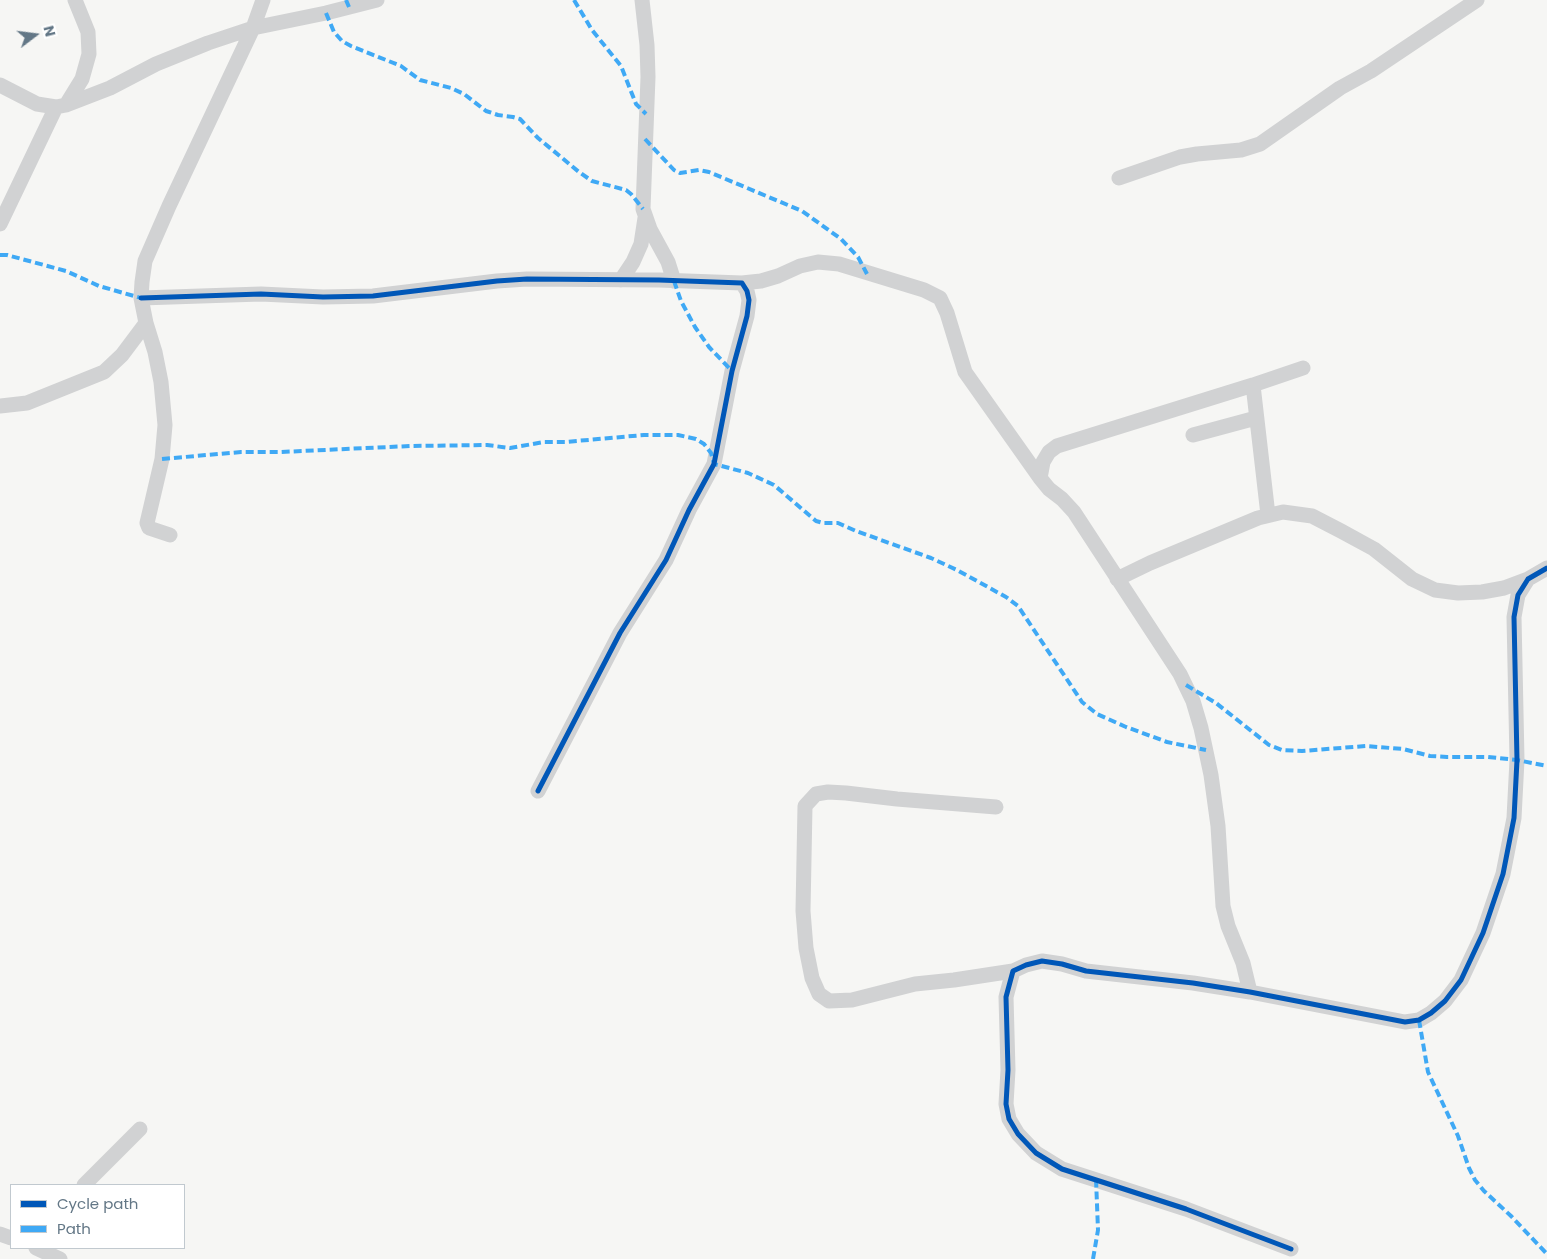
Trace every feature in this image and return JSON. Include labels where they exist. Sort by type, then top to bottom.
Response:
[{"type":"street","points":[[0,224],[61,106],[82,79],[90,54],[88,32],[75,0]]},
{"type":"street","points":[[170,535],[149,528],[147,524],[162,459],[165,425],[158,367],[141,298],[145,261],[253,28],[264,0]]},
{"type":"street","points":[[0,85],[37,104],[61,106],[110,88],[178,54],[253,28],[377,0]]},
{"type":"street","points":[[642,0],[648,77],[643,209],[645,218],[668,262],[674,281]]},
{"type":"street","points":[[1119,178],[1180,157],[1241,150],[1260,144],[1340,88],[1370,71],[1477,0]]},
{"type":"street","points":[[621,280],[633,262],[641,244],[645,218]]},
{"type":"street","points":[[141,298],[261,294],[372,296],[497,281],[553,279],[742,283],[778,276],[800,266],[818,262],[839,264],[924,290],[940,298],[947,313],[965,372],[1040,478],[1074,512],[1180,674],[1193,701],[1211,775],[1218,826],[1223,906],[1228,926],[1243,963],[1250,992]]},
{"type":"street","points":[[538,791],[620,633],[666,560],[688,510],[714,464],[732,371],[747,316],[749,300],[742,283]]},
{"type":"street","points":[[0,406],[27,403],[104,372],[122,355],[146,323]]},
{"type":"street","points":[[1040,478],[1043,462],[1049,452],[1057,446],[1303,368]]},
{"type":"street","points":[[1253,385],[1268,515]]},
{"type":"street","points":[[1193,435],[1256,418]]},
{"type":"street","points":[[1118,579],[1187,547],[1258,518],[1283,512],[1312,516],[1374,549],[1412,579],[1435,590],[1458,593],[1482,592],[1504,588],[1528,579],[1547,568]]},
{"type":"street","points":[[996,807],[846,793],[828,792],[816,794],[805,806],[803,911],[806,948],[812,978],[819,994],[829,1001],[852,1000],[915,984],[1014,971],[1026,965],[1042,961],[1062,964],[1086,971],[1193,983],[1250,992],[1405,1022],[1419,1020],[1445,1001],[1461,980],[1483,933],[1503,874],[1514,818],[1517,760],[1514,617],[1518,595],[1528,579]]},
{"type":"street","points":[[1014,971],[1006,997],[1008,1070],[1006,1104],[1009,1119],[1018,1134],[1036,1153],[1062,1169],[1177,1206],[1291,1249]]},
{"type":"street","points":[[85,1184],[140,1129]]},
{"type":"street","points":[[38,1249],[60,1259]]},
{"type":"marked path","points":[[346,0],[349,7]]},
{"type":"marked path","points":[[574,0],[592,30],[621,66],[636,104],[646,114]]},
{"type":"marked path","points":[[326,13],[334,32],[342,41],[401,66],[420,80],[451,88],[464,94],[486,111],[520,119],[538,138],[579,172],[592,181],[626,190],[643,209]]},
{"type":"marked path","points":[[645,139],[674,170],[680,173],[699,170],[709,172],[802,211],[841,239],[858,257],[867,274]]},
{"type":"marked path","points":[[0,255],[7,255],[66,271],[99,286],[141,298]]},
{"type":"marked path","points":[[674,281],[681,301],[695,327],[709,347],[732,371]]},
{"type":"marked path","points":[[162,459],[241,452],[410,446],[487,445],[510,448],[544,442],[644,435],[678,435],[696,439],[704,444],[711,453],[714,464],[748,473],[774,485],[816,521],[838,523],[931,558],[1006,597],[1018,606],[1082,702],[1097,714],[1167,742],[1206,750]]},
{"type":"marked path","points":[[1186,685],[1216,703],[1269,745],[1282,750],[1302,751],[1366,746],[1403,749],[1430,756],[1488,757],[1547,766]]},
{"type":"marked path","points":[[1419,1020],[1428,1072],[1458,1136],[1475,1180],[1547,1254]]},
{"type":"marked path","points":[[1093,1259],[1098,1230],[1096,1179]]},
{"type":"cycle path","points":[[141,298],[261,294],[323,297],[373,296],[527,279],[742,283],[747,291],[749,300],[747,316],[732,371],[714,464],[689,510],[666,560],[620,633],[538,791]]},
{"type":"cycle path","points":[[1291,1249],[1186,1209],[1062,1169],[1036,1153],[1018,1134],[1009,1119],[1006,1104],[1008,1070],[1006,997],[1013,971],[1042,961],[1062,964],[1086,971],[1193,983],[1250,992],[1405,1022],[1419,1020],[1431,1013],[1445,1001],[1461,980],[1483,933],[1503,874],[1514,818],[1517,760],[1514,617],[1518,595],[1528,579],[1547,568]]}]
